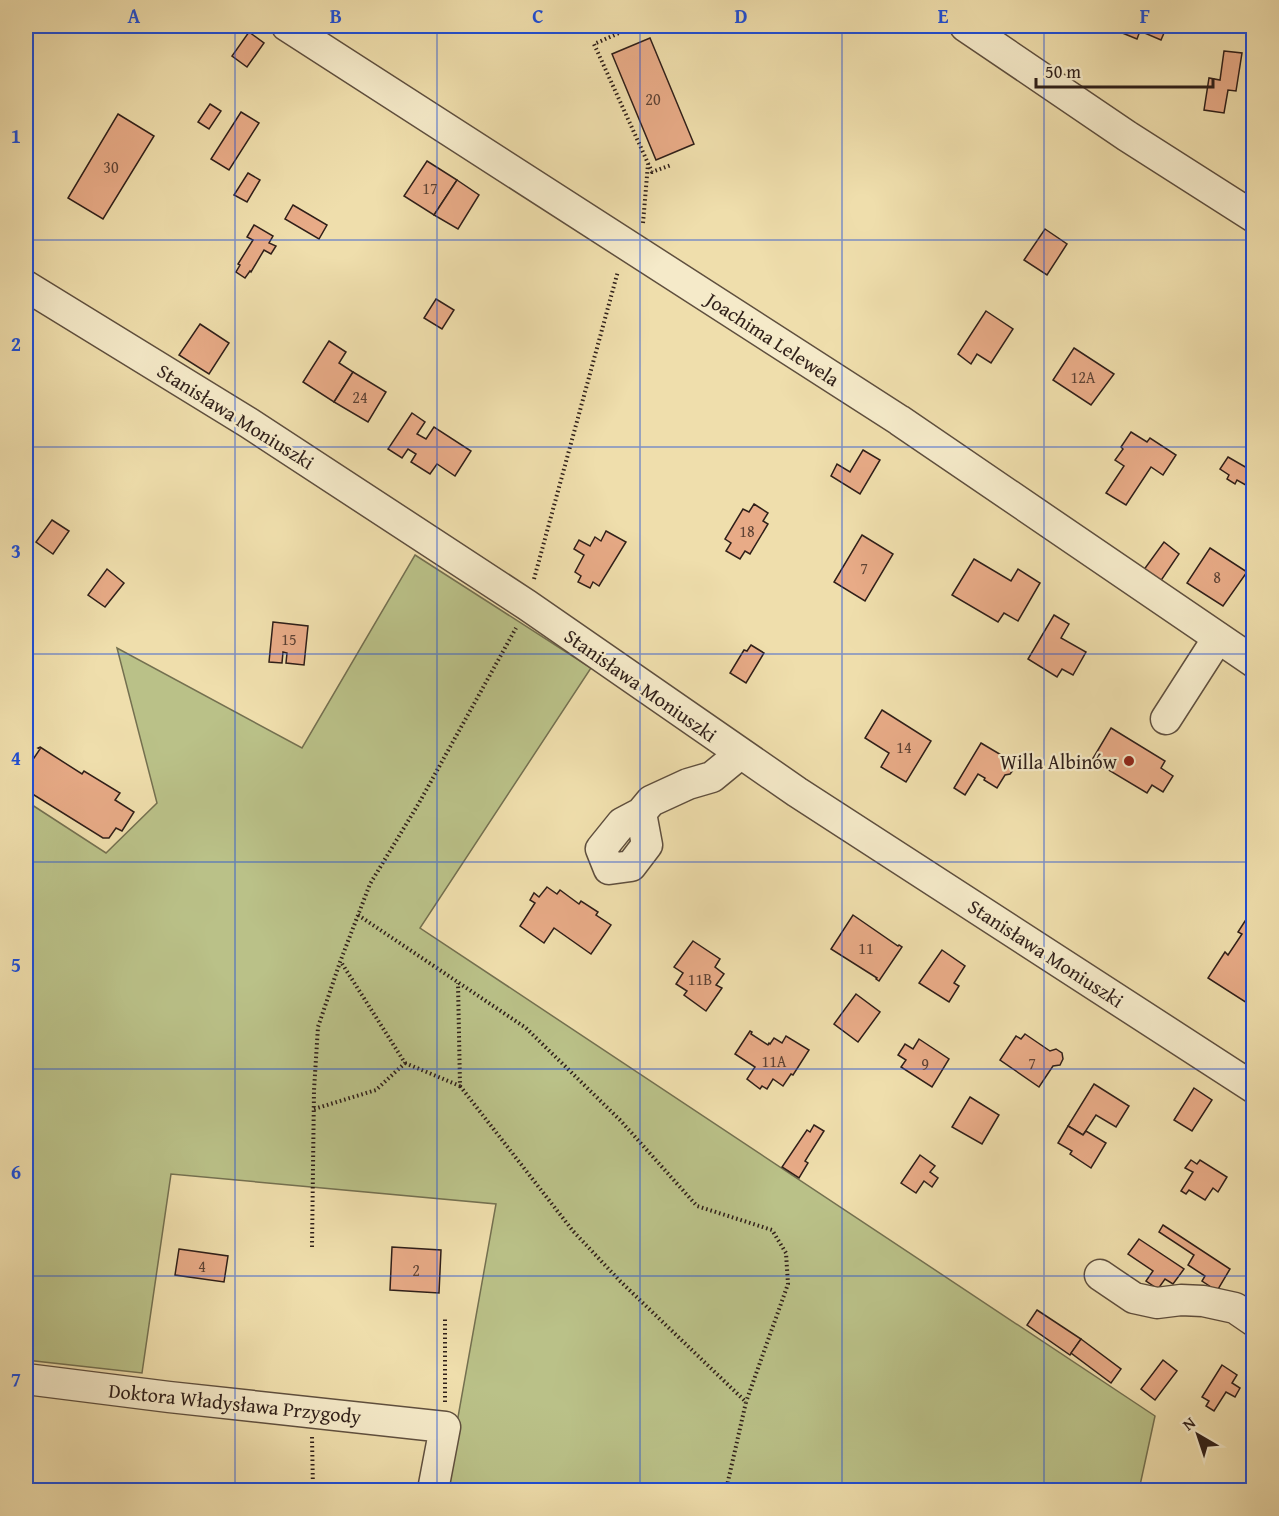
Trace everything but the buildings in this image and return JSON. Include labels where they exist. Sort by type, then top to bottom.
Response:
[{"type":"street","name":"Joachima Lelewela","points":[[287,26],[899,420],[1254,662]]},
{"type":"street","points":[[965,26],[1127,136],[1254,217]]},
{"type":"street","name":"Stanisława Moniuszki","points":[[26,286],[249,423],[526,605],[797,792],[1254,1088]]},
{"type":"street","points":[[1166,718],[1218,638]]},
{"type":"street","points":[[641,813],[651,801],[688,784],[712,777],[740,754]]},
{"type":"street","points":[[1100,1275],[1134,1298],[1156,1303],[1181,1300],[1203,1301],[1234,1308],[1254,1321]]},
{"type":"street","name":"Doktora Władysława Przygody","points":[[26,1379],[445,1427]]},
{"type":"street","points":[[434,1491],[445,1427]]},
{"type":"path","points":[[635,26],[594,44],[652,172],[671,165]]},
{"type":"path","points":[[312,1248],[318,1027],[370,884],[512,637],[526,605],[626,244],[643,225],[648,164]]},
{"type":"path","points":[[358,915],[526,1028],[620,1120],[697,1206],[772,1230],[786,1253],[788,1284],[746,1402],[726,1491]]},
{"type":"path","points":[[340,962],[405,1063],[460,1086],[573,1231],[620,1281],[746,1402]]},
{"type":"path","points":[[458,982],[460,1086]]},
{"type":"path","points":[[314,1109],[376,1090],[405,1063]]},
{"type":"path","points":[[445,1317],[445,1427]]},
{"type":"path","points":[[312,1412],[313,1491]]},
{"type":"green space","points":[[415,555],[591,668],[420,928],[1155,1416],[1139,1490],[445,1490],[496,1204],[171,1174],[142,1373],[26,1360],[26,801],[106,853],[157,803],[117,648],[302,748]]},
{"type":"place","name":"Willa Albinów","points":[[1129,761]]}]
